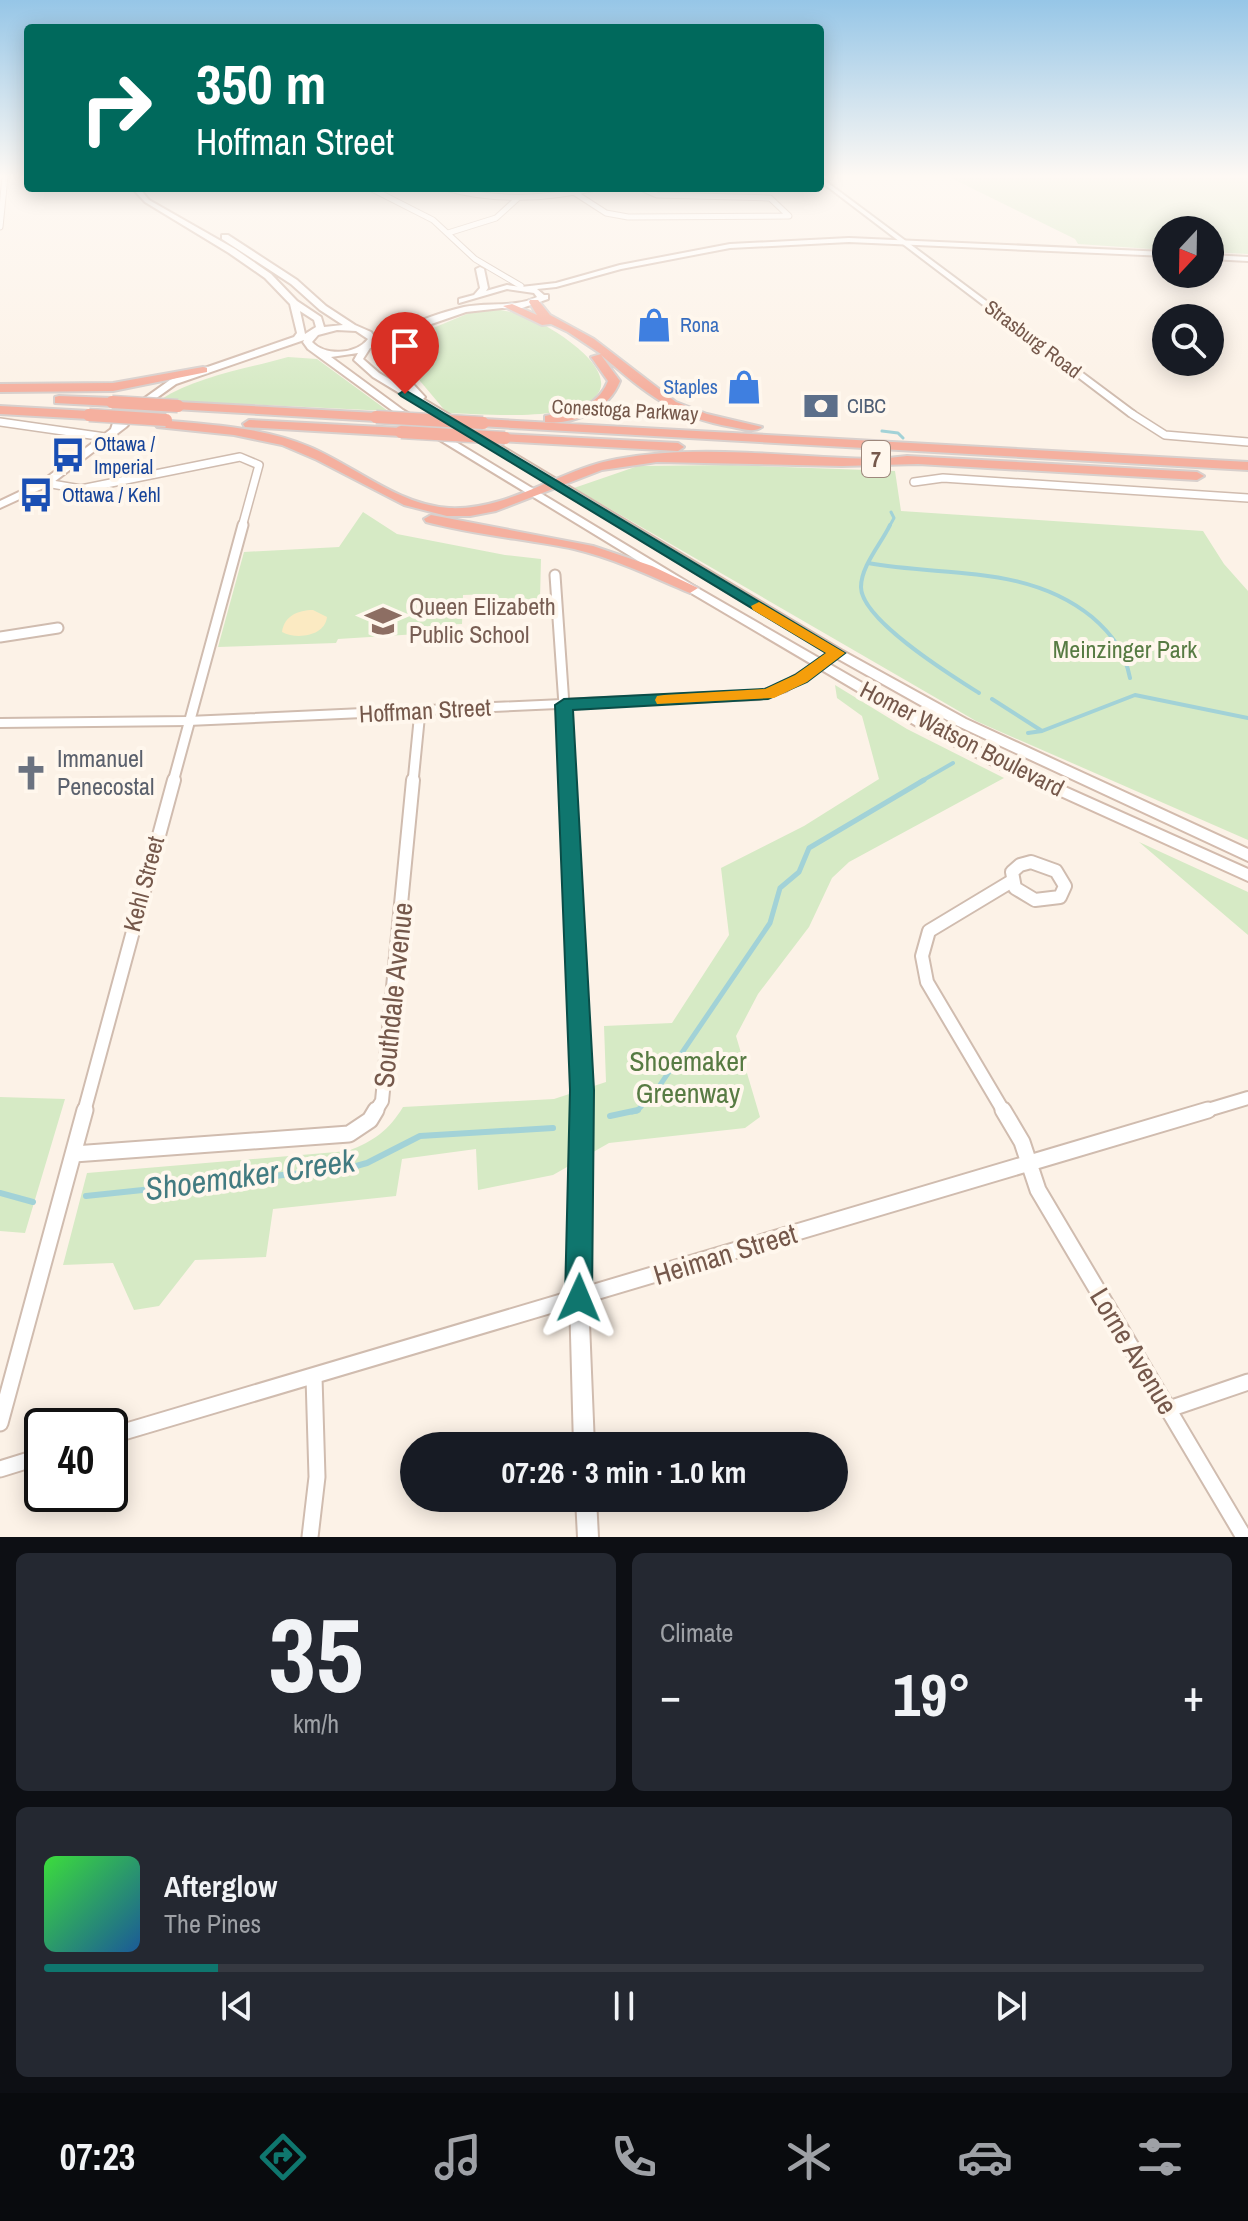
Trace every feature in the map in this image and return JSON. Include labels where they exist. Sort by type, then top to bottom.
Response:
[{"type":"highway","points":[[536,302],[540,314],[582,335],[648,390],[686,410],[736,424],[946,447]]},
{"type":"highway","points":[[479,421],[566,417],[600,403],[614,381],[609,370],[591,351],[542,320],[506,306]]},
{"type":"highway","points":[[0,388],[113,387],[203,370]]},
{"type":"highway","name":"Conestoga Parkway","points":[[0,396],[1248,466]]},
{"type":"highway","points":[[0,410],[164,422],[251,433],[279,440],[306,449],[417,514],[481,532],[572,545],[617,558],[690,588]]},
{"type":"highway","name":"Conestoga Parkway","points":[[164,422],[1248,478]]},
{"type":"highway","points":[[366,484],[427,508],[447,512],[483,509],[532,491],[557,486],[590,468],[646,459],[916,461]]},
{"type":"main road","points":[[228,249],[268,276],[294,303],[321,323],[308,346],[319,352]]},
{"type":"main road","points":[[247,249],[294,282],[335,317],[372,336],[371,342],[364,348]]},
{"type":"main road","points":[[115,428],[117,422],[162,388],[203,370],[335,328],[395,327],[495,290],[556,285],[629,266],[716,249]]},
{"type":"main road","points":[[1073,249],[1152,253]]},
{"type":"main road","points":[[1224,258],[1248,259]]},
{"type":"main road","points":[[0,505],[46,483],[115,428],[180,385],[274,355],[348,353],[471,307],[536,302],[629,266]]},
{"type":"main road","points":[[477,296],[484,288],[480,269]]},
{"type":"main road","points":[[523,286],[540,293],[536,302]]},
{"type":"main road","points":[[495,290],[489,299],[506,306]]},
{"type":"main road","points":[[294,303],[301,333],[296,341]]},
{"type":"main road","points":[[404,332],[411,351],[403,370],[422,405]]},
{"type":"main road","name":"Homer Watson Boulevard","points":[[364,348],[359,354],[359,363],[422,405],[837,653],[1019,751],[1248,855]]},
{"type":"main road","name":"Homer Watson Boulevard","points":[[319,352],[400,412],[820,665],[993,760],[1248,875]]},
{"type":"street","points":[[464,249],[475,259],[523,286]]},
{"type":"street","name":"Strasburg Road","points":[[915,249],[1132,414]]},
{"type":"street","points":[[475,259],[474,263],[496,281],[495,290]]},
{"type":"street","points":[[1132,414],[1165,435],[1248,442]]},
{"type":"street","points":[[0,422],[105,437]]},
{"type":"street","name":"Kehl Street","points":[[0,1423],[259,465],[240,457],[81,489],[46,483]]},
{"type":"street","points":[[914,482],[943,478],[1248,498]]},
{"type":"street","points":[[555,575],[582,1090],[579,1298],[584,1432]]},
{"type":"street","points":[[0,637],[58,628]]},
{"type":"street","name":"Hoffman Street","points":[[0,723],[188,721],[768,694],[782,689],[837,653]]},
{"type":"street","name":"Southdale Avenue","points":[[74,1154],[349,1134],[370,1120],[382,1101],[420,711]]},
{"type":"street","points":[[1040,863],[1056,871],[1065,886],[1060,897],[1044,901],[1020,893],[1012,881],[1012,872],[1020,865],[1040,863]]},
{"type":"street","name":"Lorne Avenue","points":[[1012,881],[933,926],[922,944],[921,963],[927,982],[1022,1142],[1038,1190],[1244,1537]]},
{"type":"street","name":"Heiman Street","points":[[128,1431],[1248,1098]]},
{"type":"street","points":[[310,1537],[317,1477],[314,1377]]},
{"type":"street","points":[[1169,1409],[1248,1382]]},
{"type":"street","points":[[0,1469],[24,1462]]},
{"type":"street","points":[[587,1512],[588,1537]]},
{"type":"green space","points":[[1224,249],[1248,249],[1248,254],[1224,253]]},
{"type":"green space","points":[[501,310],[524,315],[540,323],[582,351],[600,375],[601,387],[594,398],[581,406],[545,414],[447,413],[415,375],[413,364],[420,346],[414,336],[474,311]]},
{"type":"green space","points":[[288,357],[317,359],[388,411],[160,400],[206,379]]},
{"type":"green space","name":"Meinzinger Park","points":[[730,465],[895,471],[901,511],[1203,531],[1224,564],[1248,591],[1248,840],[976,721],[574,488],[638,466]]},
{"type":"green space","name":"Queen Elizabeth Public School","points":[[363,512],[397,534],[541,559],[540,599],[496,600],[495,594],[463,595],[462,624],[435,625],[434,633],[338,639],[336,643],[218,647],[244,552],[339,547]]},
{"type":"green space","name":"Shoemaker Greenway","points":[[835,685],[907,729],[1004,778],[849,862],[832,878],[809,927],[758,994],[736,1036],[760,1117],[745,1128],[609,1143],[553,1175],[478,1190],[476,1149],[402,1159],[396,1196],[273,1209],[266,1257],[195,1260],[159,1306],[134,1310],[113,1263],[63,1265],[87,1173],[348,1151],[380,1134],[403,1107],[554,1099],[606,1082],[604,1026],[672,1023],[729,935],[721,868],[804,826],[879,779],[862,716],[837,698]]},
{"type":"green space","points":[[1139,842],[1248,892],[1248,935]]},
{"type":"green space","points":[[0,1097],[65,1099],[25,1233],[0,1231]]},
{"type":"sand","points":[[313,610],[327,617],[316,632],[295,636],[282,632],[283,626],[293,615]]},
{"type":"waterway","points":[[882,431],[898,433],[903,438]]},
{"type":"waterway","points":[[889,527],[894,518],[891,512]]},
{"type":"waterway","points":[[868,563],[890,525]]},
{"type":"waterway","points":[[868,563],[984,575],[1040,588],[1067,600],[1099,623],[1121,652],[1130,678]]},
{"type":"waterway","points":[[868,563],[861,587],[865,600],[876,615],[910,646],[979,693]]},
{"type":"waterway","name":"Shoemaker Creek","points":[[1042,731],[1135,695],[1248,718]]},
{"type":"waterway","points":[[992,699],[1042,731]]},
{"type":"waterway","name":"Shoemaker Creek","points":[[1028,733],[1042,731]]},
{"type":"waterway","name":"Shoemaker Creek","points":[[920,782],[953,763]]},
{"type":"waterway","name":"Shoemaker Creek","points":[[638,1110],[658,1088],[770,923],[780,888],[799,872],[809,848],[924,780]]},
{"type":"waterway","name":"Shoemaker Creek","points":[[610,1116],[638,1110]]},
{"type":"waterway","name":"Shoemaker Creek","points":[[632,1112],[638,1110]]},
{"type":"waterway","name":"Shoemaker Creek","points":[[86,1196],[349,1168],[367,1163],[420,1136],[553,1128]]},
{"type":"waterway","name":"Shoemaker Creek","points":[[0,1193],[33,1202]]},
{"type":"slow traffic","points":[[664,700],[768,694],[801,679],[837,653],[759,606]]},
{"type":"place","name":"Rona","points":[[654,325]]},
{"type":"place","name":"Staples","points":[[744,387]]},
{"type":"place","name":"CIBC","points":[[821,406]]},
{"type":"place","name":"Ottawa / Imperial","points":[[68,455]]},
{"type":"place","name":"Ottawa / Kehl","points":[[36,495]]},
{"type":"place","name":"Queen Elizabeth Public School","points":[[383,621]]},
{"type":"place","name":"Immanuel Penecostal","points":[[31,773]]},
{"type":"route","points":[[405,394],[837,653],[801,679],[768,694],[564,705],[582,1090],[579,1298]]}]
